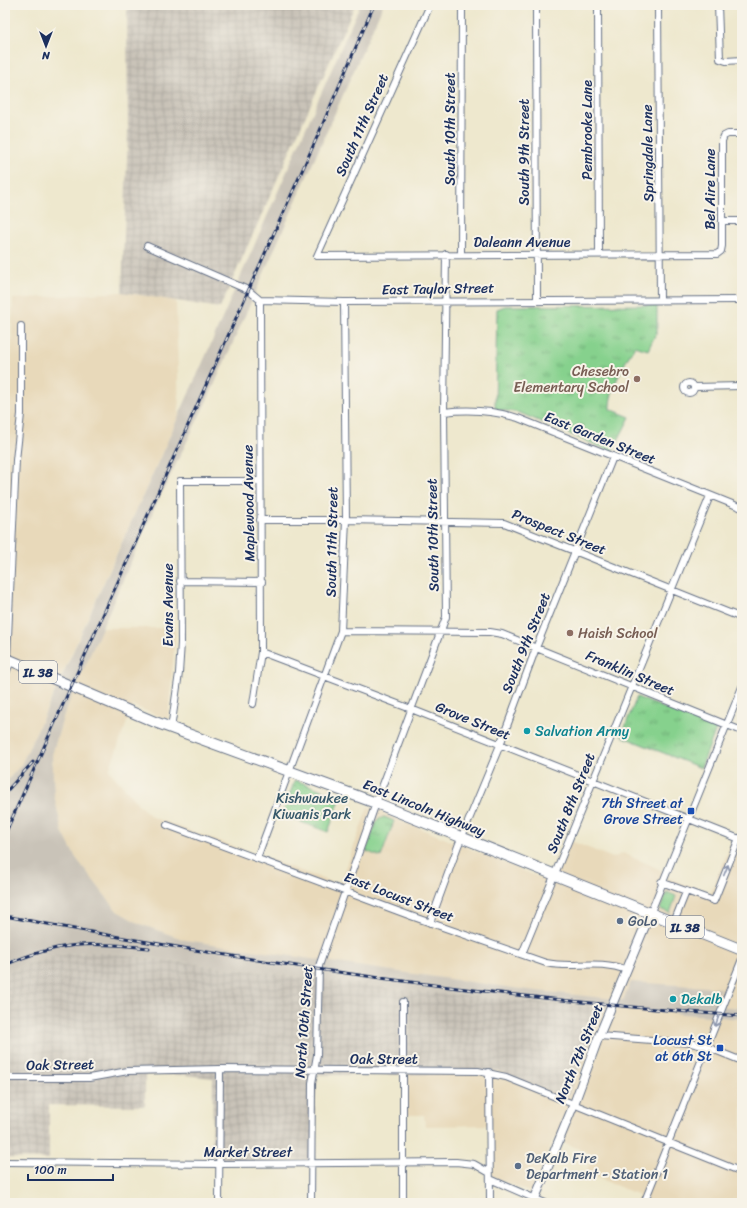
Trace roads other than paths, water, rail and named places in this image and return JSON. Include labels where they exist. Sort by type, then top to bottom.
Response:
[{"type":"main road","name":"East Lincoln Highway","points":[[8,660],[171,729],[243,753],[288,772],[376,803],[742,950]]},
{"type":"street","name":"South 11th Street","points":[[317,256],[430,5]]},
{"type":"street","name":"South 10th Street","points":[[461,254],[462,5]]},
{"type":"street","name":"South 9th Street","points":[[536,5],[537,300]]},
{"type":"street","name":"Pembrooke Lane","points":[[598,5],[599,254]]},
{"type":"street","name":"Springdale Lane","points":[[658,5],[661,254],[660,300]]},
{"type":"street","points":[[718,5],[720,59],[723,61],[742,60]]},
{"type":"street","name":"Bel Aire Lane","points":[[722,246],[722,141],[724,136],[728,134],[742,134]]},
{"type":"street","points":[[722,221],[742,221]]},
{"type":"street","points":[[146,246],[243,288],[260,300]]},
{"type":"street","name":"Daleann Avenue","points":[[317,256],[446,254],[714,254],[721,251],[722,246]]},
{"type":"street","name":"South 10th Street","points":[[376,803],[446,617],[444,412],[446,254]]},
{"type":"street","name":"East Taylor Street","points":[[260,300],[344,302],[742,300]]},
{"type":"street","name":"Maplewood Avenue","points":[[253,704],[261,652],[260,300]]},
{"type":"street","name":"South 11th Street","points":[[257,858],[341,631],[346,520],[344,302]]},
{"type":"street","points":[[5,675],[8,660],[16,460],[21,414],[21,326]]},
{"type":"street","points":[[694,387],[742,386]]},
{"type":"street","name":"East Garden Street","points":[[444,412],[502,413],[530,422],[742,508]]},
{"type":"street","name":"South 9th Street","points":[[430,922],[461,838],[500,744],[536,648],[614,456]]},
{"type":"street","name":"Evans Avenue","points":[[171,729],[179,673],[181,643],[180,481],[260,481]]},
{"type":"street","name":"South 8th Street","points":[[522,954],[556,875],[593,780],[710,496]]},
{"type":"street","name":"Prospect Street","points":[[260,520],[504,523],[742,618]]},
{"type":"street","points":[[180,581],[262,582]]},
{"type":"street","name":"Franklin Street","points":[[341,631],[496,632],[742,731]]},
{"type":"street","name":"Grove Street","points":[[261,652],[593,780],[740,839]]},
{"type":"street","points":[[650,914],[661,882],[742,687]]},
{"type":"street","name":"North 10th Street","points":[[311,1203],[312,1083],[317,1055],[319,966],[376,803]]},
{"type":"street","name":"East Locust Street","points":[[167,825],[430,922],[551,964],[602,964],[627,970]]},
{"type":"street","points":[[661,882],[714,901],[740,839]]},
{"type":"street","points":[[674,922],[686,892]]},
{"type":"street","name":"North 7th Street","points":[[533,1201],[574,1104],[599,1036],[650,914]]},
{"type":"street","points":[[644,1203],[742,958]]},
{"type":"street","points":[[403,1002],[403,1203]]},
{"type":"street","points":[[599,1036],[686,1043],[707,1047],[742,1061]]},
{"type":"street","points":[[219,1203],[220,1069]]},
{"type":"street","name":"Oak Street","points":[[7,1078],[90,1078],[128,1071],[220,1069],[489,1072],[574,1104],[742,1172]]},
{"type":"street","points":[[489,1072],[488,1172],[490,1179],[490,1203]]},
{"type":"street","name":"Market Street","points":[[5,1162],[219,1164],[403,1162],[467,1163],[488,1172]]},
{"type":"street","points":[[490,1179],[533,1201],[545,1203]]},
{"type":"railway","points":[[5,834],[318,135],[374,5]]},
{"type":"railway","points":[[5,793],[33,762]]},
{"type":"railway","points":[[5,916],[188,949],[372,977],[557,999],[742,1016]]},
{"type":"railway","points":[[5,965],[25,957],[59,947],[92,944],[149,948]]},
{"type":"place","name":"Chesebro Elementary School","points":[[637,379]]},
{"type":"place","name":"Haish School","points":[[570,633]]},
{"type":"place","name":"Salvation Army","points":[[527,731]]},
{"type":"place","name":"7th Street at Grove Street","points":[[691,811]]},
{"type":"place","name":"GoLo","points":[[620,921]]},
{"type":"place","name":"Dekalb","points":[[673,999]]},
{"type":"place","name":"Locust St at 6th St","points":[[720,1048]]},
{"type":"place","name":"DeKalb Fire Department - Station 1","points":[[518,1166]]},
{"type":"park label","name":"Kishwaukee Kiwanis Park","points":[[312,806]]}]
